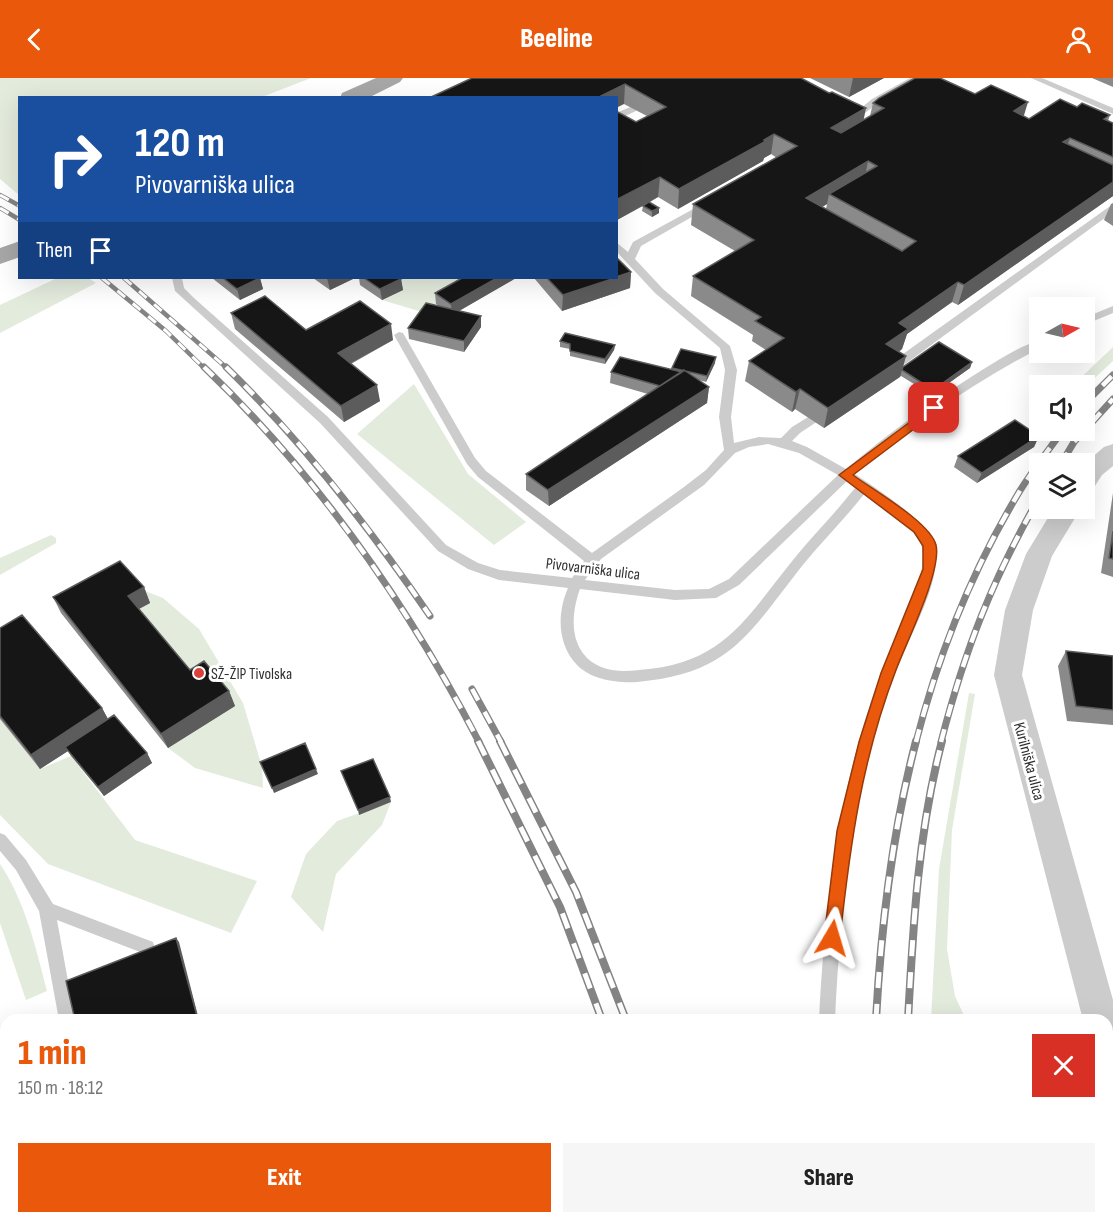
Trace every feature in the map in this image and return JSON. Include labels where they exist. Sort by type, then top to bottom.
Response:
[{"type":"main road","points":[[354,96],[393,78]]},
{"type":"main road","points":[[0,256],[18,248]]},
{"type":"street","points":[[1095,468],[1113,453]]},
{"type":"street","name":"Kurilniška ulica","points":[[1061,519],[1039,554],[1019,610],[1008,675],[1101,1014]]},
{"type":"lane","points":[[849,122],[875,101],[916,78]]},
{"type":"lane","points":[[1035,78],[1113,111]]},
{"type":"lane","points":[[618,116],[633,109]]},
{"type":"lane","points":[[630,258],[637,244],[720,196]]},
{"type":"lane","points":[[884,373],[1113,207]]},
{"type":"lane","points":[[618,247],[659,291],[725,345],[732,358],[733,371],[725,412],[730,450]]},
{"type":"lane","name":"Pivovarniška ulica","points":[[177,279],[179,289],[324,420],[442,548],[472,566],[499,575],[579,582],[675,596],[711,594],[734,582],[845,475],[966,385],[1029,348]]},
{"type":"lane","points":[[1095,317],[1113,309]]},
{"type":"lane","points":[[399,335],[471,460],[482,474],[592,560]]},
{"type":"lane","points":[[783,443],[796,430],[835,405]]},
{"type":"lane","points":[[827,1014],[829,959],[844,831],[866,742],[888,673],[929,569],[930,545],[919,529],[845,475],[805,450],[783,443],[757,441],[730,450],[711,472],[592,560],[568,600],[566,621],[568,636],[576,655],[587,667],[604,675],[629,677],[676,669],[707,659],[742,634],[799,561],[862,488]]},
{"type":"lane","points":[[0,840],[21,865],[47,909],[67,1014]]},
{"type":"lane","points":[[47,909],[147,947],[154,978]]},
{"type":"shaded area","points":[[0,78],[311,78],[265,96],[18,96],[18,194],[0,179]]},
{"type":"shaded area","points":[[55,279],[90,279],[96,283],[0,333],[0,305]]},
{"type":"shaded area","points":[[387,279],[480,279],[422,312],[382,300]]},
{"type":"shaded area","points":[[1113,347],[1113,361],[1095,378],[1095,375],[1084,375]]},
{"type":"shaded area","points":[[414,384],[468,474],[526,522],[494,545],[357,434]]},
{"type":"shaded area","points":[[51,535],[56,538],[56,543],[0,575],[0,558]]},
{"type":"shaded area","points":[[137,588],[163,598],[199,629],[243,703],[262,767],[263,788],[195,768],[168,748],[196,684],[135,611]]},
{"type":"shaded area","points":[[969,693],[975,694],[952,830],[947,949],[955,996],[963,1014],[931,1014],[939,869]]},
{"type":"shaded area","points":[[0,719],[40,769],[71,756],[135,840],[257,881],[231,933],[48,864],[0,815]]},
{"type":"shaded area","points":[[391,802],[382,825],[336,874],[323,932],[291,897],[306,854],[337,821]]},
{"type":"shaded area","points":[[0,864],[23,909],[47,991],[26,1000],[0,923]]},
{"type":"building","points":[[472,78],[801,78],[829,93],[832,92],[866,108],[831,128],[841,133],[884,108],[873,103],[915,78],[940,78],[975,94],[991,85],[1028,102],[1014,111],[1029,119],[1060,99],[1077,107],[1082,103],[1110,115],[1104,119],[1113,123],[1113,157],[1070,138],[1063,142],[1113,165],[1113,182],[964,285],[958,282],[899,323],[908,329],[886,344],[906,356],[828,408],[800,389],[796,392],[749,361],[784,338],[755,321],[761,317],[693,276],[754,240],[693,204],[797,146],[774,134],[764,140],[766,141],[679,189],[660,177],[618,199],[618,112],[636,122],[666,107],[625,84],[601,96],[433,96]],"holes":[[[868,161],[877,166],[829,194],[916,241],[902,251],[806,198]]]},
{"type":"building","points":[[649,202],[659,208],[652,211],[643,206]]},
{"type":"building","points":[[618,259],[631,272],[618,276]]},
{"type":"building","points":[[224,279],[258,279],[237,289]]},
{"type":"building","points":[[365,279],[401,279],[380,289]]},
{"type":"building","points":[[460,279],[495,279],[451,304],[435,293]]},
{"type":"building","points":[[548,279],[612,279],[563,295]]},
{"type":"building","points":[[265,296],[306,330],[360,301],[391,324],[338,353],[377,385],[341,406],[231,313]]},
{"type":"building","points":[[426,303],[481,316],[464,341],[408,328]]},
{"type":"building","points":[[565,333],[615,345],[605,359],[570,351],[570,344],[560,341]]},
{"type":"building","points":[[939,342],[972,362],[933,390],[902,370]]},
{"type":"building","points":[[681,349],[716,357],[707,376],[672,368]]},
{"type":"building","points":[[620,357],[682,372],[660,386],[611,372]]},
{"type":"building","points":[[684,370],[709,387],[548,490],[526,474]]},
{"type":"building","points":[[1015,420],[1029,429],[1029,441],[1031,441],[982,473],[958,456]]},
{"type":"building","points":[[1113,531],[1113,559],[1109,558]]},
{"type":"building","points":[[120,561],[144,587],[128,596],[190,670],[204,661],[229,691],[161,734],[53,597]]},
{"type":"building","points":[[22,615],[102,708],[31,755],[0,716],[0,628]]},
{"type":"building","points":[[1066,651],[1113,656],[1113,710],[1076,706]]},
{"type":"building","points":[[114,715],[147,753],[98,787],[65,747]]},
{"type":"building","points":[[305,743],[316,769],[272,788],[260,762]]},
{"type":"building","points":[[373,759],[390,797],[358,810],[341,771]]},
{"type":"building","points":[[176,938],[196,1014],[74,1014],[66,981]]},
{"type":"railway","points":[[0,195],[18,205]]},
{"type":"railway","points":[[0,208],[18,219]]},
{"type":"railway","points":[[103,279],[166,331],[205,369]]},
{"type":"railway","points":[[125,279],[228,369]]},
{"type":"railway","points":[[204,367],[284,451],[357,543],[422,641],[479,742]]},
{"type":"railway","points":[[228,369],[309,456],[383,550],[430,616]]},
{"type":"railway","points":[[1095,393],[1113,375]]},
{"type":"railway","points":[[1068,453],[1074,442],[1113,399]]},
{"type":"railway","points":[[916,742],[935,677],[971,583],[1018,494],[1055,441]]},
{"type":"railway","points":[[941,742],[970,645],[994,586],[1029,516]]},
{"type":"railway","points":[[472,689],[501,742]]},
{"type":"railway","points":[[478,741],[560,907],[600,1014]]},
{"type":"railway","points":[[500,741],[576,892],[624,1014]]},
{"type":"railway","points":[[876,1014],[889,879],[900,810],[916,741]]},
{"type":"railway","points":[[908,1014],[922,845],[942,741]]},
{"type":"place","name":"SŽ-ŽIP Tivolska","points":[[199,673]]},
{"type":"route","points":[[832,938],[844,831],[866,742],[888,673],[929,569],[930,545],[919,529],[845,475],[934,408]]}]
